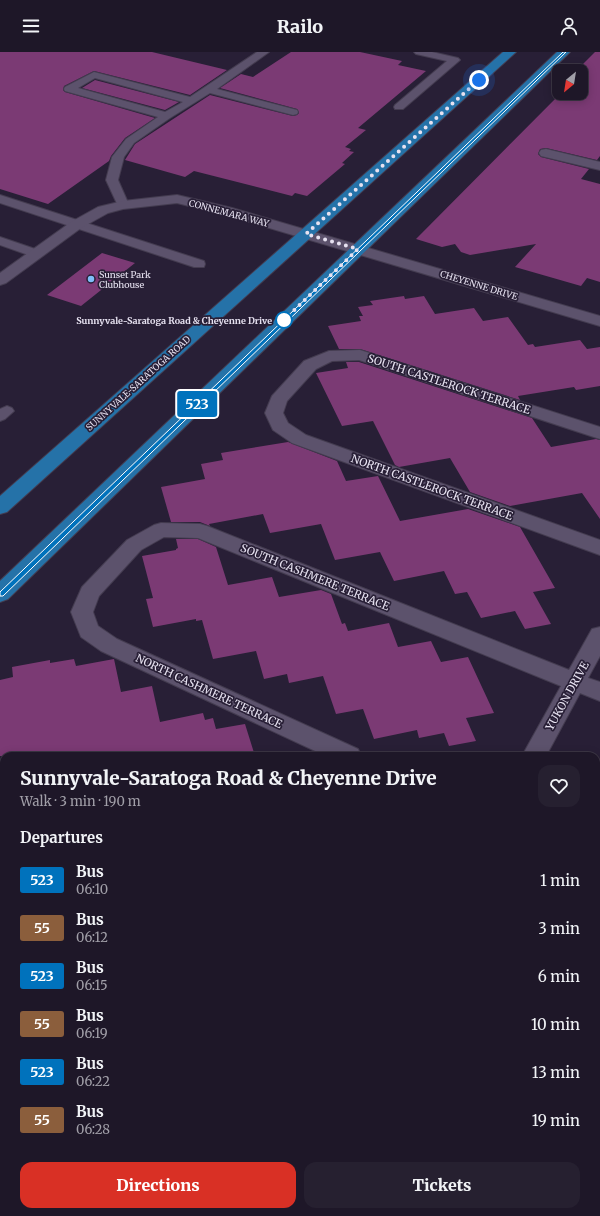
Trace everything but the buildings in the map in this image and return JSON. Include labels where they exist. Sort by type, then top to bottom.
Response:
[{"type":"main road","name":"SUNNYVALE-SARATOGA ROAD","points":[[0,507],[510,52]]},
{"type":"main road","points":[[0,594],[564,52]]},
{"type":"street","points":[[546,153],[600,166]]},
{"type":"street","name":"CONNEMARA WAY","points":[[0,280],[76,224],[103,210],[123,205],[177,199],[203,204],[358,249]]},
{"type":"street","name":"CHEYENNE DRIVE","points":[[358,249],[600,321]]},
{"type":"street","name":"SOUTH CASTLEROCK TERRACE","points":[[274,413],[278,400],[310,365],[329,356],[360,355],[600,433]]},
{"type":"street","name":"NORTH CASTLEROCK TERRACE","points":[[274,413],[280,426],[299,439],[600,548]]},
{"type":"street","name":"SOUTH CASHMERE TERRACE","points":[[82,612],[90,592],[134,545],[161,530],[200,531],[600,692]]},
{"type":"street","name":"NORTH CASHMERE TERRACE","points":[[82,612],[89,631],[109,645],[340,752]]},
{"type":"street","name":"YUKON DRIVE","points":[[536,752],[600,635]]},
{"type":"lane","points":[[123,205],[112,180],[118,157],[130,140],[166,116],[192,102],[264,52]]},
{"type":"lane","points":[[399,107],[455,60],[419,52]]},
{"type":"lane","points":[[166,116],[69,89],[94,75],[192,102]]},
{"type":"lane","points":[[209,90],[293,112]]},
{"type":"lane","points":[[0,199],[199,264]]},
{"type":"lane","points":[[0,241],[37,254]]},
{"type":"bus line","name":"523","points":[[0,594],[564,52]]},
{"type":"place","name":"Sunset Park Clubhouse","points":[[91,279]]},
{"type":"place","name":"Sunnyvale-Saratoga Road & Cheyenne Drive","points":[[284,320]]},
{"type":"route","points":[[284,320],[358,249],[306,234],[479,80]]}]
